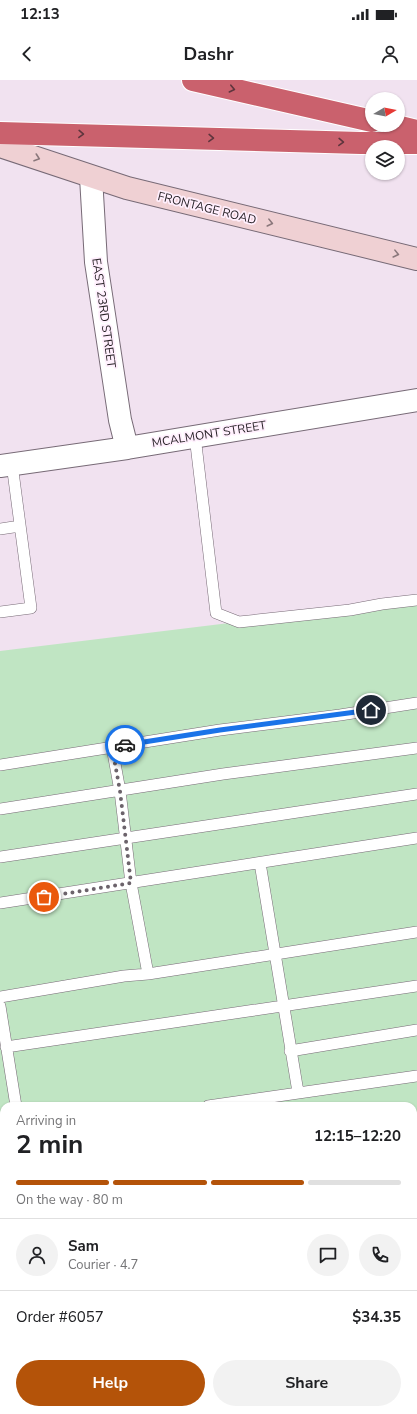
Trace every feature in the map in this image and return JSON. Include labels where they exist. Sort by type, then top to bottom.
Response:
[{"type":"highway","points":[[194,80],[365,119]]},
{"type":"highway","points":[[405,128],[417,131]]},
{"type":"highway","points":[[0,133],[361,143],[417,143]]},
{"type":"main road","name":"FRONTAGE ROAD","points":[[0,146],[126,188],[417,259]]},
{"type":"street","name":"EAST 23RD STREET","points":[[91,177],[96,262],[120,420],[127,448]]},
{"type":"street","name":"MCALMONT STREET","points":[[6,465],[127,448],[417,400]]},
{"type":"lane","points":[[195,436],[216,613],[239,622],[350,610],[382,604],[417,600]]},
{"type":"lane","points":[[0,612],[31,608],[20,526],[6,465]]},
{"type":"lane","points":[[0,529],[20,526]]},
{"type":"lane","points":[[0,765],[220,730],[340,715],[417,703]]},
{"type":"lane","points":[[112,747],[120,791],[131,883],[148,974]]},
{"type":"lane","points":[[0,809],[223,774],[417,748]]},
{"type":"lane","points":[[0,857],[417,794]]},
{"type":"lane","points":[[0,904],[417,838]]},
{"type":"lane","points":[[260,863],[298,1092]]},
{"type":"lane","points":[[0,997],[124,976],[148,974],[417,932]]},
{"type":"lane","points":[[6,1047],[417,986]]},
{"type":"lane","points":[[0,1006],[15,1102]]},
{"type":"lane","points":[[290,1051],[417,1030]]},
{"type":"lane","points":[[234,1102],[417,1076]]},
{"type":"green space","points":[[417,600],[417,1102],[0,1102],[0,651]]},
{"type":"way so far","points":[[44,897],[131,883],[120,791],[112,747],[125,745]]},
{"type":"route","points":[[125,745],[220,730],[371,710]]}]
